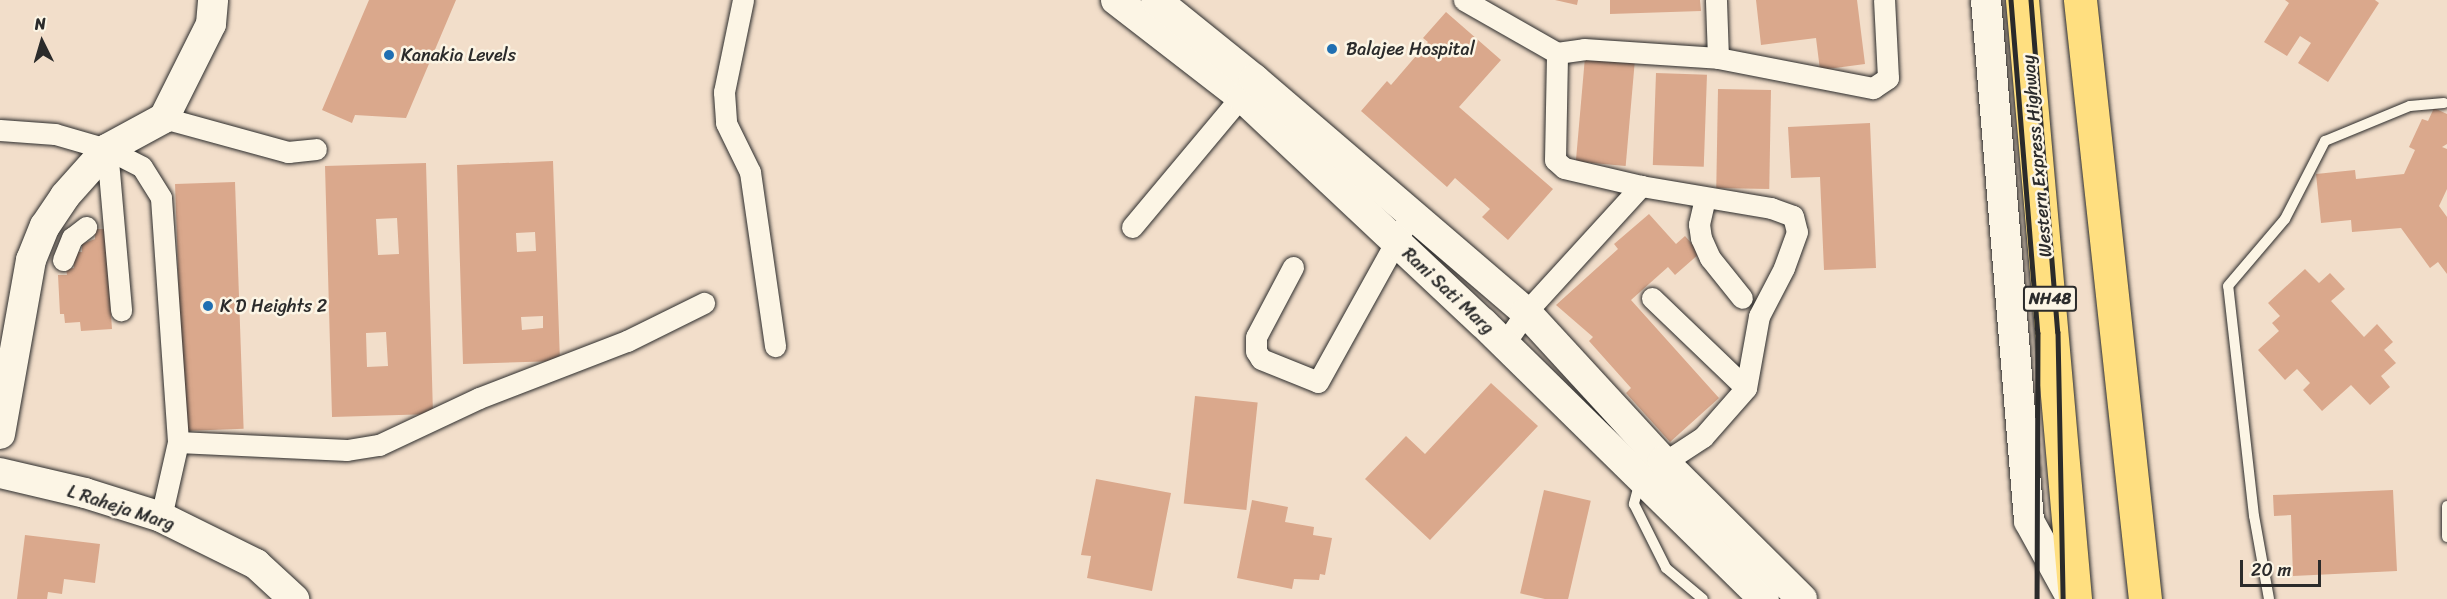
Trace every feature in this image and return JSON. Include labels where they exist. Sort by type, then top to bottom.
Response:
[{"type":"highway","name":"Western Express Highway","points":[[2022,0],[2074,599]]},
{"type":"highway","points":[[2080,0],[2145,597]]},
{"type":"street","points":[[0,434],[31,260],[45,226],[64,196],[107,149],[164,118],[211,24],[213,0]]},
{"type":"street","points":[[743,0],[724,92],[726,123],[750,172],[760,220],[775,346]]},
{"type":"street","name":"Rani Sati Marg","points":[[1116,0],[1248,88],[1411,214],[1526,312],[1663,461],[1744,560],[1764,599]]},
{"type":"street","name":"Rani Sati Marg","points":[[1156,0],[1248,88],[1396,242],[1504,344],[1640,481],[1744,560],[1802,599]]},
{"type":"street","points":[[1464,0],[1557,53],[1584,49],[1718,58],[1873,88],[1888,78],[1884,0]]},
{"type":"street","points":[[1716,0],[1718,58]]},
{"type":"street","points":[[1986,0],[2029,521],[2074,599]]},
{"type":"street","points":[[1557,53],[1555,160],[1564,168],[1641,186],[1793,216],[1797,232],[1784,268],[1759,316],[1746,388],[1703,437],[1663,461],[1640,481]]},
{"type":"street","points":[[1132,227],[1248,88]]},
{"type":"street","points":[[164,118],[288,152],[316,149]]},
{"type":"street","points":[[0,130],[55,134],[107,149],[142,167],[161,198],[178,442],[161,517]]},
{"type":"street","points":[[107,149],[120,310]]},
{"type":"street","points":[[1504,344],[1526,312],[1641,186]]},
{"type":"street","points":[[1706,198],[1699,224],[1701,238],[1710,258],[1742,298]]},
{"type":"street","points":[[1293,267],[1255,345],[1261,359],[1318,382],[1411,214]]},
{"type":"street","points":[[31,260],[65,260],[72,238],[86,227]]},
{"type":"street","points":[[1652,298],[1746,388]]},
{"type":"street","points":[[178,442],[347,450],[379,445],[479,398],[627,341],[704,303]]},
{"type":"street","name":"L Raheja Marg","points":[[0,473],[85,493],[161,517],[256,564],[294,599]]},
{"type":"lane","points":[[2270,599],[2254,516],[2228,286],[2285,219],[2325,141],[2410,106],[2444,103]]},
{"type":"lane","points":[[1640,481],[1634,504],[1666,568],[1703,599]]},
{"type":"lane","points":[[2447,506],[2447,537]]},
{"type":"building","name":"Kanakia Levels","points":[[369,0],[456,0],[406,118],[355,115],[352,123],[322,110]]},
{"type":"building","points":[[1555,0],[1578,0],[1577,5]]},
{"type":"building","points":[[1610,0],[1700,0],[1701,11],[1610,14]]},
{"type":"building","points":[[1756,0],[1857,0],[1865,64],[1820,70],[1816,38],[1761,45]]},
{"type":"building","points":[[2285,0],[2375,0],[2379,3],[2328,82],[2298,63],[2311,43],[2300,36],[2287,56],[2264,42],[2289,3]]},
{"type":"building","points":[[1446,12],[1501,60],[1459,107],[1553,189],[1508,240],[1482,217],[1490,209],[1455,178],[1447,187],[1361,111],[1387,81],[1391,85],[1428,42],[1423,38]]},
{"type":"building","points":[[1585,57],[1635,61],[1626,166],[1576,162]]},
{"type":"building","points":[[1656,73],[1707,75],[1704,167],[1653,165]]},
{"type":"building","points":[[1718,89],[1771,90],[1769,189],[1716,188]]},
{"type":"building","points":[[2434,108],[2447,114],[2447,144],[2442,147],[2447,149],[2447,189],[2439,206],[2447,217],[2447,274],[2438,262],[2430,268],[2401,228],[2352,232],[2351,220],[2321,223],[2316,174],[2355,170],[2356,179],[2404,174],[2415,150],[2409,147],[2422,119],[2428,121]]},
{"type":"building","points":[[1870,123],[1876,268],[1824,270],[1820,177],[1791,178],[1788,127]]},
{"type":"building","points":[[553,161],[560,361],[463,364],[457,165]],"holes":[[[535,232],[536,251],[517,252],[516,233]],[[543,316],[543,328],[522,330],[521,317]]]},
{"type":"building","points":[[426,163],[433,414],[332,417],[325,166]],"holes":[[[397,218],[399,254],[378,255],[376,219]],[[386,332],[388,366],[367,367],[366,333]]]},
{"type":"building","name":"K D Heights 2","points":[[235,182],[244,429],[184,431],[175,184]]},
{"type":"building","points":[[1649,214],[1676,244],[1685,236],[1700,253],[1675,275],[1668,267],[1631,300],[1719,398],[1670,442],[1626,393],[1631,388],[1589,341],[1593,337],[1556,305],[1618,249],[1614,244]]},
{"type":"building","points":[[95,229],[105,229],[112,329],[81,331],[80,322],[65,323],[64,314],[60,314],[58,275],[67,275],[66,269],[74,268],[73,252],[82,252],[82,244],[95,239]]},
{"type":"building","points":[[2305,269],[2319,283],[2330,273],[2345,289],[2331,301],[2364,337],[2377,324],[2393,342],[2384,350],[2396,363],[2381,376],[2390,387],[2370,405],[2351,385],[2322,411],[2303,390],[2310,383],[2297,369],[2285,380],[2258,350],[2279,331],[2272,323],[2280,316],[2268,303]]},
{"type":"building","points":[[1491,383],[1538,426],[1430,540],[1365,479],[1406,436],[1425,454]]},
{"type":"building","points":[[1195,396],[1258,403],[1246,510],[1184,503]]},
{"type":"building","points":[[1096,479],[1171,493],[1152,591],[1087,578],[1091,556],[1081,555]]},
{"type":"building","points":[[1544,490],[1591,501],[1568,599],[1545,599],[1520,593]]},
{"type":"building","points":[[2393,490],[2397,571],[2293,576],[2291,515],[2274,516],[2273,495]]},
{"type":"building","points":[[1252,500],[1288,507],[1285,522],[1314,527],[1313,535],[1332,538],[1325,575],[1320,574],[1319,580],[1294,579],[1292,589],[1237,578]]},
{"type":"building","points":[[25,535],[100,544],[95,583],[64,579],[62,594],[48,592],[47,599],[17,599]]},
{"type":"railway","points":[[2011,0],[2038,333],[2037,599]]},
{"type":"railway","points":[[2031,0],[2058,332],[2063,599]]},
{"type":"place","name":"Balajee Hospital","points":[[1332,49]]},
{"type":"place","name":"Kanakia Levels","points":[[389,55]]},
{"type":"place","name":"K D Heights 2","points":[[208,306]]}]
